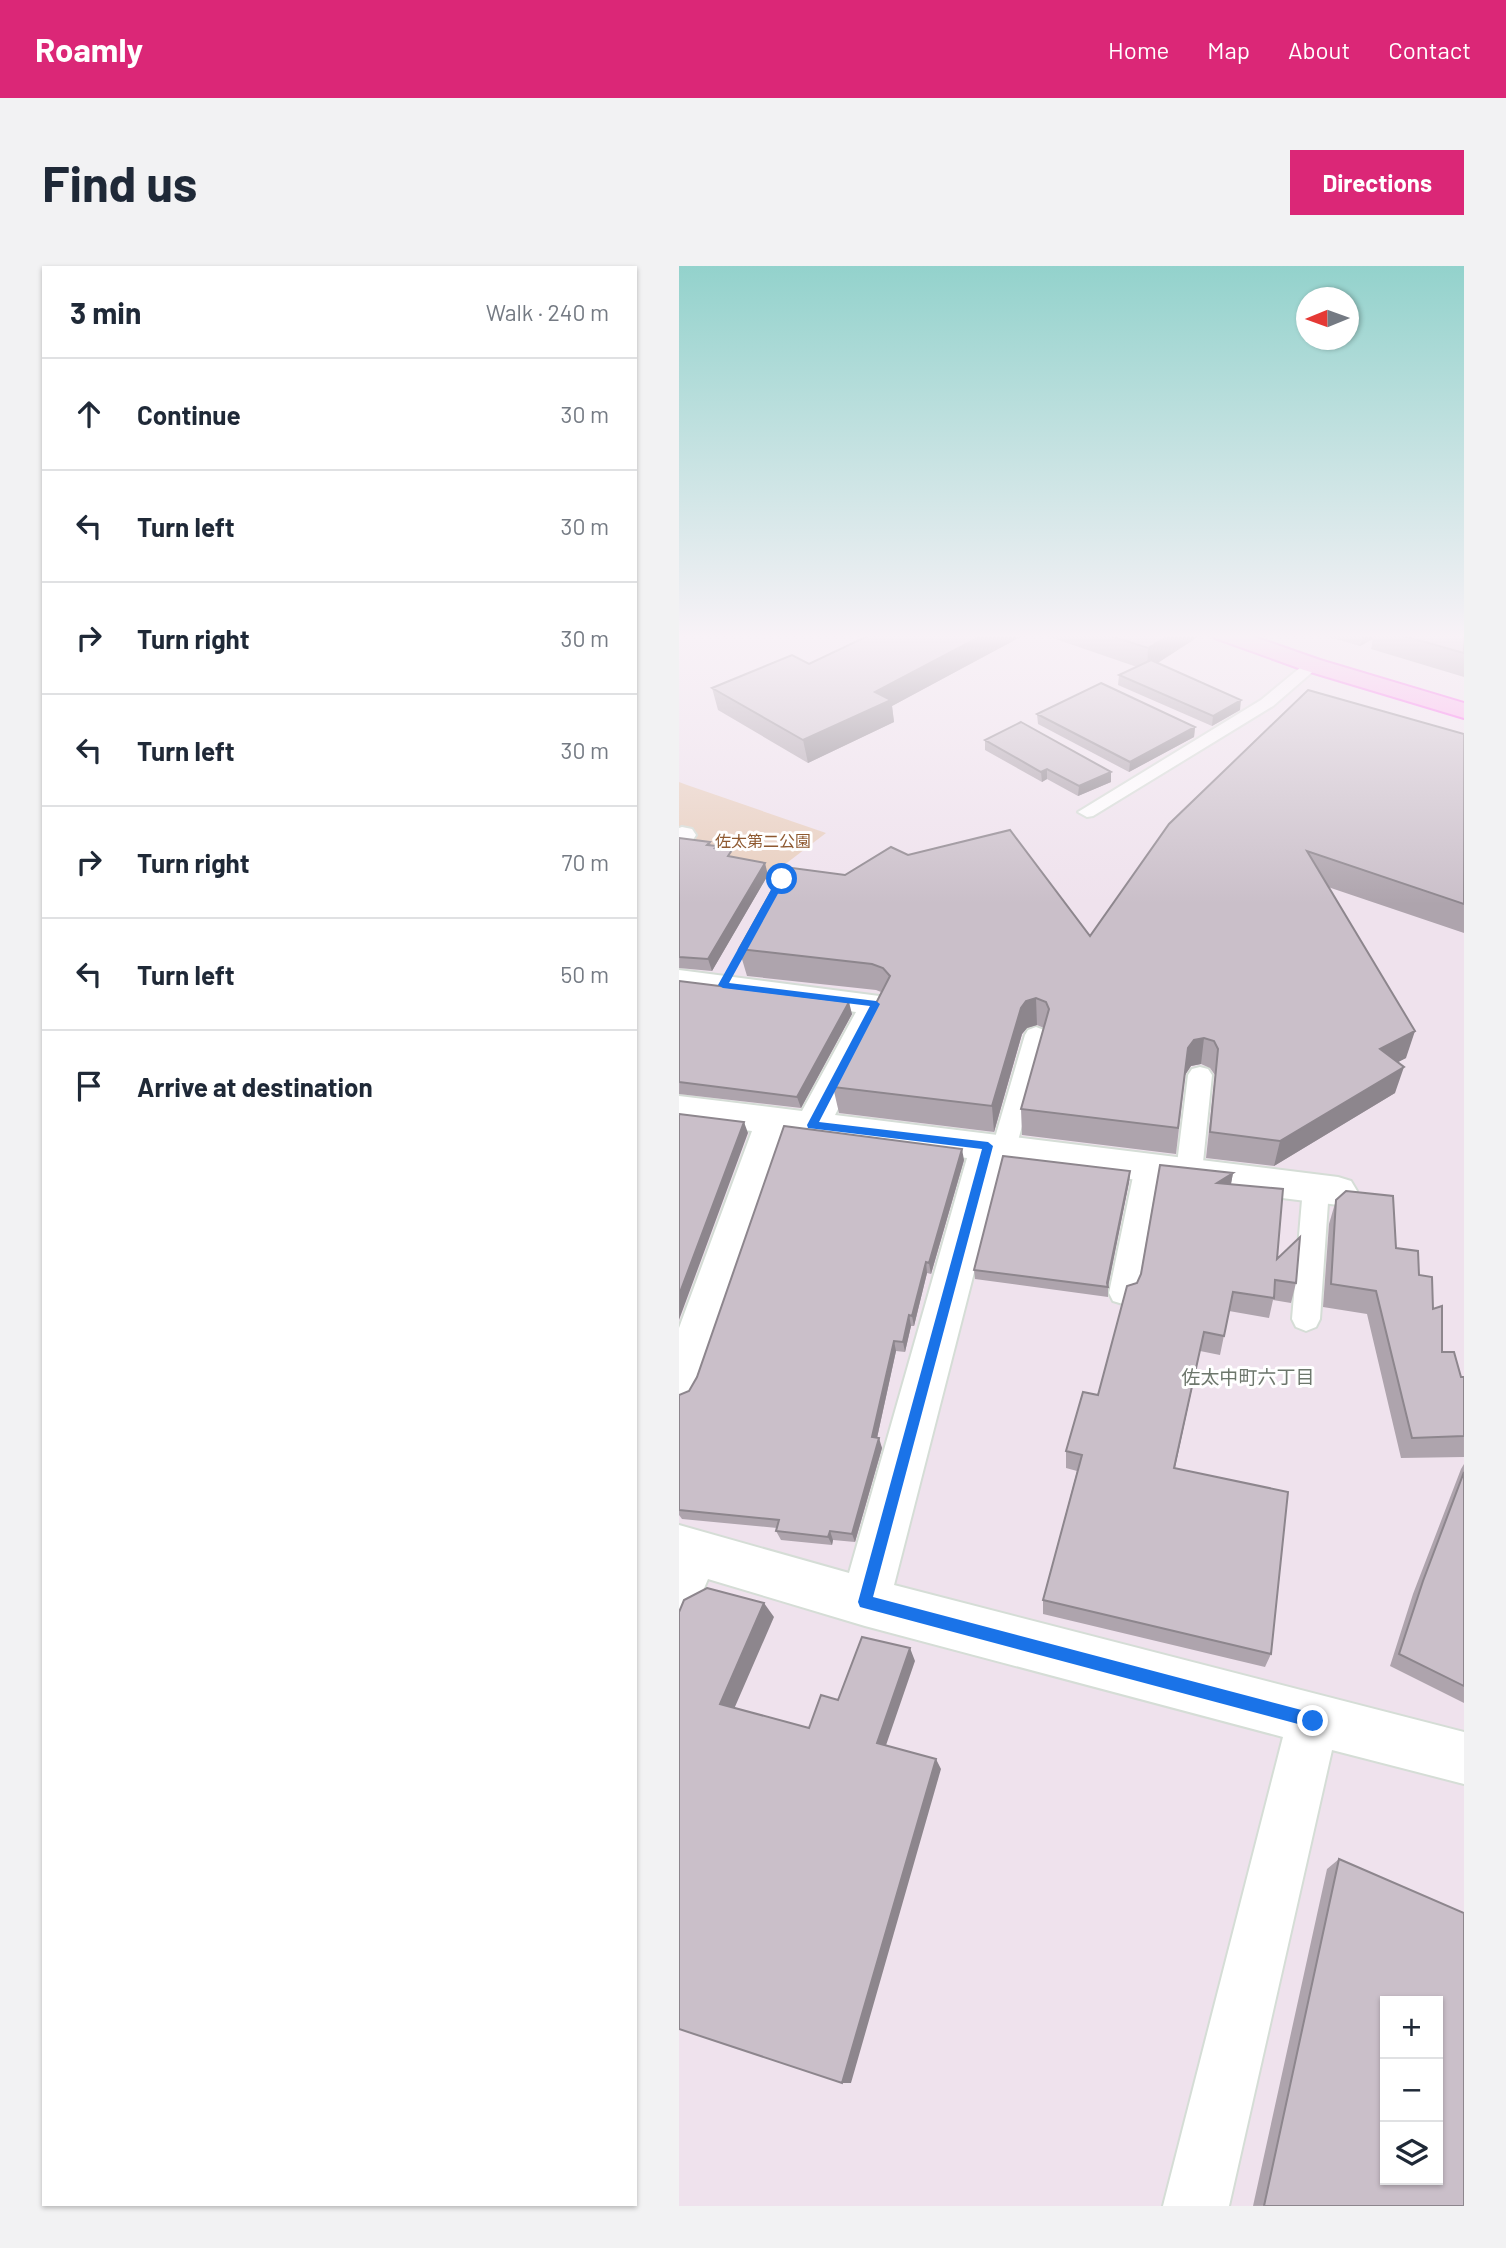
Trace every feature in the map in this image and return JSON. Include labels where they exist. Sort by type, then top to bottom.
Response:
[{"type":"street","points":[[679,980],[730,973],[876,1004],[812,1125]]},
{"type":"street","points":[[679,1109],[1327,1190]]},
{"type":"street","points":[[679,1386],[773,1121]]},
{"type":"street","points":[[865,1602],[996,1147]]},
{"type":"street","points":[[685,1564],[865,1602],[1313,1721],[1464,1758]]},
{"type":"street","points":[[1196,2206],[1313,1721]]},
{"type":"lane","points":[[1087,811],[1233,724]]},
{"type":"lane","points":[[1190,726],[1213,736]]},
{"type":"lane","points":[[1110,772],[1133,784]]},
{"type":"lane","points":[[996,1147],[1035,1035]]},
{"type":"lane","points":[[1189,1172],[1200,1075]]},
{"type":"lane","points":[[1123,1293],[1147,1167]]},
{"type":"lane","points":[[1306,1319],[1327,1190]]},
{"type":"green space","name":"佐太第二公園","points":[[679,782],[826,833],[771,875],[679,835]]},
{"type":"building","points":[[774,724],[839,724],[803,740]]},
{"type":"building","points":[[1018,724],[1024,724],[1111,772],[1079,786],[1047,769],[1041,772],[985,740]]},
{"type":"building","points":[[1055,724],[1188,724],[1195,727],[1130,762]]},
{"type":"building","points":[[1273,724],[1427,724],[1464,734],[1464,904],[1307,851],[1415,1031],[1380,1049],[1404,1067],[1280,1141],[1210,1132],[1218,1049],[1214,1041],[1204,1038],[1194,1040],[1188,1048],[1178,1128],[1021,1109],[1049,1009],[1046,1002],[1036,998],[1026,1001],[1021,1008],[992,1106],[833,1087],[890,976],[883,968],[872,964],[739,949],[785,867],[845,875],[891,847],[908,855],[1010,830],[1090,936],[1169,824]]},
{"type":"building","points":[[679,838],[710,842],[707,845],[732,850],[728,856],[765,863],[708,959],[679,957]]},
{"type":"building","points":[[679,981],[849,1002],[797,1097],[679,1082]]},
{"type":"building","points":[[679,1114],[744,1122],[679,1295]]},
{"type":"building","points":[[784,1126],[962,1149],[929,1263],[926,1262],[912,1316],[909,1315],[903,1342],[894,1341],[872,1437],[879,1438],[852,1534],[830,1531],[828,1537],[776,1531],[779,1520],[679,1510],[679,1395],[689,1391],[697,1377]]},
{"type":"building","points":[[1003,1156],[1130,1171],[1108,1287],[974,1270]]},
{"type":"building","points":[[1160,1165],[1233,1173],[1217,1183],[1283,1189],[1277,1259],[1300,1237],[1296,1283],[1275,1280],[1274,1298],[1233,1292],[1224,1336],[1204,1332],[1174,1468],[1288,1492],[1271,1654],[1043,1600],[1082,1455],[1066,1451],[1083,1392],[1098,1395],[1127,1286],[1137,1283],[1141,1274]]},
{"type":"building","points":[[1346,1191],[1393,1196],[1396,1248],[1418,1251],[1419,1275],[1432,1277],[1433,1309],[1442,1306],[1442,1352],[1454,1352],[1461,1377],[1464,1377],[1464,1436],[1412,1438],[1376,1291],[1331,1284],[1336,1200]]},
{"type":"building","points":[[1464,1472],[1464,1686],[1399,1654]]},
{"type":"building","points":[[707,1588],[764,1603],[720,1704],[809,1728],[821,1695],[838,1700],[862,1637],[910,1648],[877,1743],[936,1759],[842,2083],[679,2029],[679,1612],[684,1600]]},
{"type":"building","points":[[1339,1859],[1464,1913],[1464,2206],[1264,2206]]},
{"type":"district","name":"佐太中町六丁目","points":[[1248,1377]]},
{"type":"route","points":[[782,879],[723,985],[876,1004],[812,1125],[988,1146],[865,1602],[1313,1721]]}]
